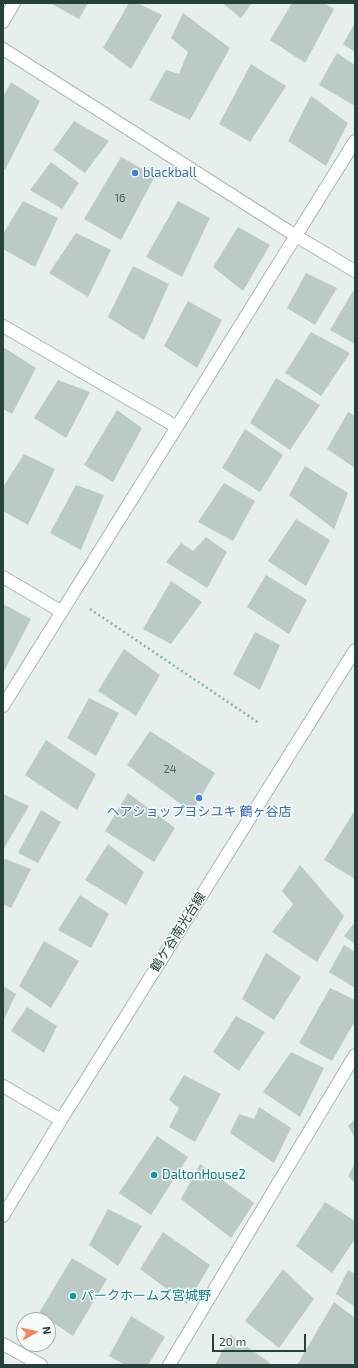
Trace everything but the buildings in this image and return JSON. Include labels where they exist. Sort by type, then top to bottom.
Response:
[{"type":"street","points":[[3,22],[14,3]]},
{"type":"street","points":[[3,49],[355,272]]},
{"type":"street","points":[[3,706],[355,140]]},
{"type":"street","points":[[3,326],[177,427]]},
{"type":"street","points":[[3,577],[62,612]]},
{"type":"street","name":"鶴ケ谷南光台線","points":[[3,1216],[61,1120],[355,650]]},
{"type":"street","points":[[169,1365],[355,1055]]},
{"type":"street","points":[[3,1086],[61,1120]]},
{"type":"street","points":[[3,1344],[41,1365]]},
{"type":"path","points":[[71,596],[259,723]]},
{"type":"place","name":"blackball","points":[[135,173]]},
{"type":"place","name":"ヘアショップヨシユキ 鶴ヶ谷店","points":[[199,798]]},
{"type":"place","name":"DaltonHouse2","points":[[154,1175]]},
{"type":"place","name":"パークホームズ宮城野","points":[[73,1296]]}]
